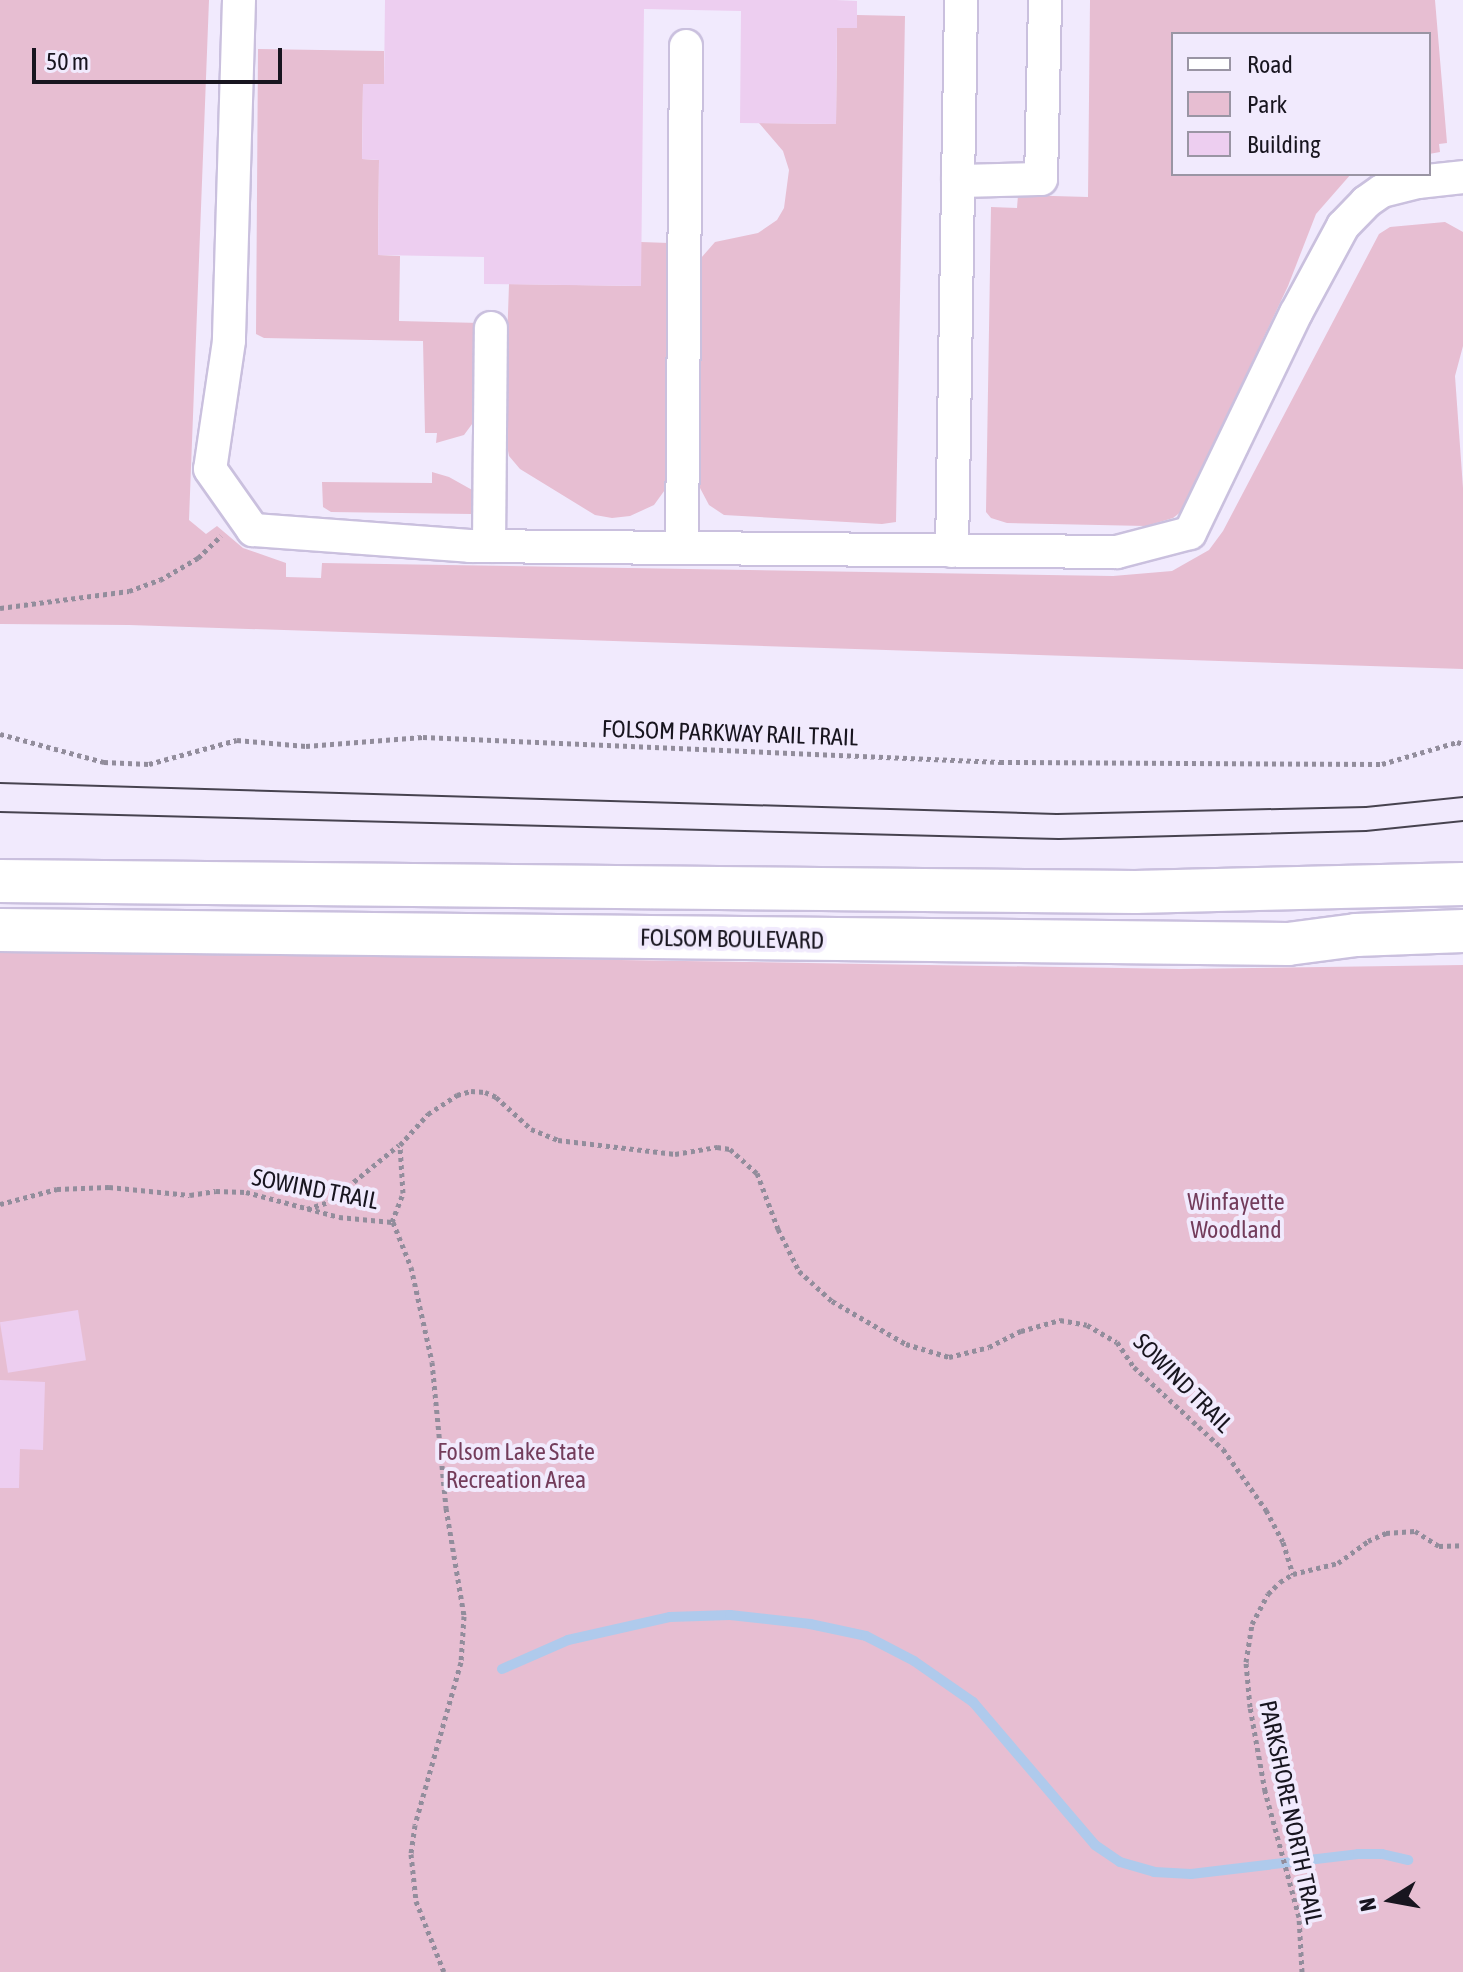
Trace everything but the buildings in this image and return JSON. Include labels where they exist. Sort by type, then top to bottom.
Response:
[{"type":"main road","name":"FOLSOM BOULEVARD","points":[[0,881],[1135,892],[1463,884]]},
{"type":"main road","name":"FOLSOM BOULEVARD","points":[[0,930],[1272,944],[1356,935],[1463,931]]},
{"type":"lane","points":[[239,0],[229,341],[210,469],[253,530],[489,546],[1117,552],[1190,533],[1296,313],[1343,226],[1366,202],[1382,191],[1418,182],[1463,177]]},
{"type":"lane","points":[[952,551],[961,0]]},
{"type":"lane","points":[[958,181],[1041,179],[1045,0]]},
{"type":"lane","points":[[682,548],[686,46]]},
{"type":"lane","points":[[489,546],[491,328]]},
{"type":"path","points":[[0,608],[30,607],[129,591],[160,580],[198,558],[242,515]]},
{"type":"path","name":"FOLSOM PARKWAY RAIL TRAIL","points":[[0,734],[104,762],[149,764],[237,740],[306,746],[423,737],[1000,762],[1382,764],[1457,742],[1463,744]]},
{"type":"path","name":"SOWIND TRAIL","points":[[0,1204],[57,1189],[109,1187],[190,1195],[216,1191],[246,1192],[339,1217],[392,1222],[403,1193],[400,1145],[428,1114],[457,1095],[471,1091],[496,1097],[531,1129],[558,1140],[675,1154],[717,1147],[730,1149],[757,1173],[778,1229],[799,1271],[832,1301],[906,1344],[949,1357],[989,1347],[1021,1331],[1060,1320],[1087,1325],[1117,1342],[1134,1367],[1223,1449],[1266,1510],[1283,1542],[1293,1574]]},
{"type":"path","points":[[307,1209],[329,1202],[400,1145]]},
{"type":"path","points":[[392,1222],[411,1267],[432,1362],[446,1508],[464,1616],[461,1662],[415,1825],[411,1854],[416,1901],[444,1972]]},
{"type":"path","name":"PARKSHORE NORTH TRAIL","points":[[1302,1972],[1299,1917],[1265,1791],[1247,1687],[1248,1643],[1255,1616],[1268,1594],[1293,1574],[1338,1563],[1368,1541],[1400,1530],[1415,1531],[1439,1546],[1463,1545]]},
{"type":"green space","points":[[0,0],[209,0],[189,520],[206,534],[217,526],[243,548],[286,563],[286,577],[321,578],[322,563],[1113,576],[1172,571],[1209,550],[1223,531],[1379,234],[1390,227],[1445,222],[1463,232],[1463,346],[1455,376],[1463,488],[1463,669],[129,625],[0,624]]},
{"type":"green space","points":[[1090,0],[1435,0],[1447,143],[1439,144],[1440,152],[1431,154],[1431,32],[1171,32],[1171,176],[1349,176],[1316,214],[1288,286],[1182,511],[1173,518],[1146,526],[1007,523],[991,518],[986,512],[991,207],[1017,208],[1018,195],[1088,197]]},
{"type":"green space","points":[[857,15],[905,16],[896,522],[882,524],[724,515],[709,505],[700,488],[701,258],[715,242],[758,233],[777,220],[784,208],[789,170],[783,151],[759,123],[836,124],[837,28],[857,28]]},
{"type":"green space","points":[[258,49],[384,51],[384,84],[363,84],[362,159],[379,160],[378,255],[400,256],[399,321],[480,323],[478,416],[464,435],[436,443],[437,433],[425,433],[423,341],[264,338],[256,334]]},
{"type":"green space","points":[[641,242],[669,243],[667,487],[654,505],[630,516],[612,518],[595,515],[520,469],[509,456],[504,430],[509,284],[640,286]]},
{"type":"green space","points":[[432,472],[449,477],[474,491],[476,508],[471,514],[331,512],[323,507],[322,482],[432,483]]},
{"type":"green space","name":"Folsom Lake State Recreation Area","points":[[0,950],[1180,969],[1463,965],[1463,1972],[0,1972]]},
{"type":"waterway","points":[[502,1669],[568,1640],[670,1617],[730,1615],[810,1624],[866,1636],[914,1661],[973,1702],[1095,1845],[1120,1862],[1154,1872],[1191,1874],[1358,1854],[1382,1854],[1408,1860]]},
{"type":"tram line","points":[[0,783],[1057,814],[1366,807],[1463,797]]},
{"type":"tram line","points":[[0,812],[1059,839],[1366,831],[1463,821]]},
{"type":"park label","name":"Winfayette Woodland","points":[[1236,1216]]}]
